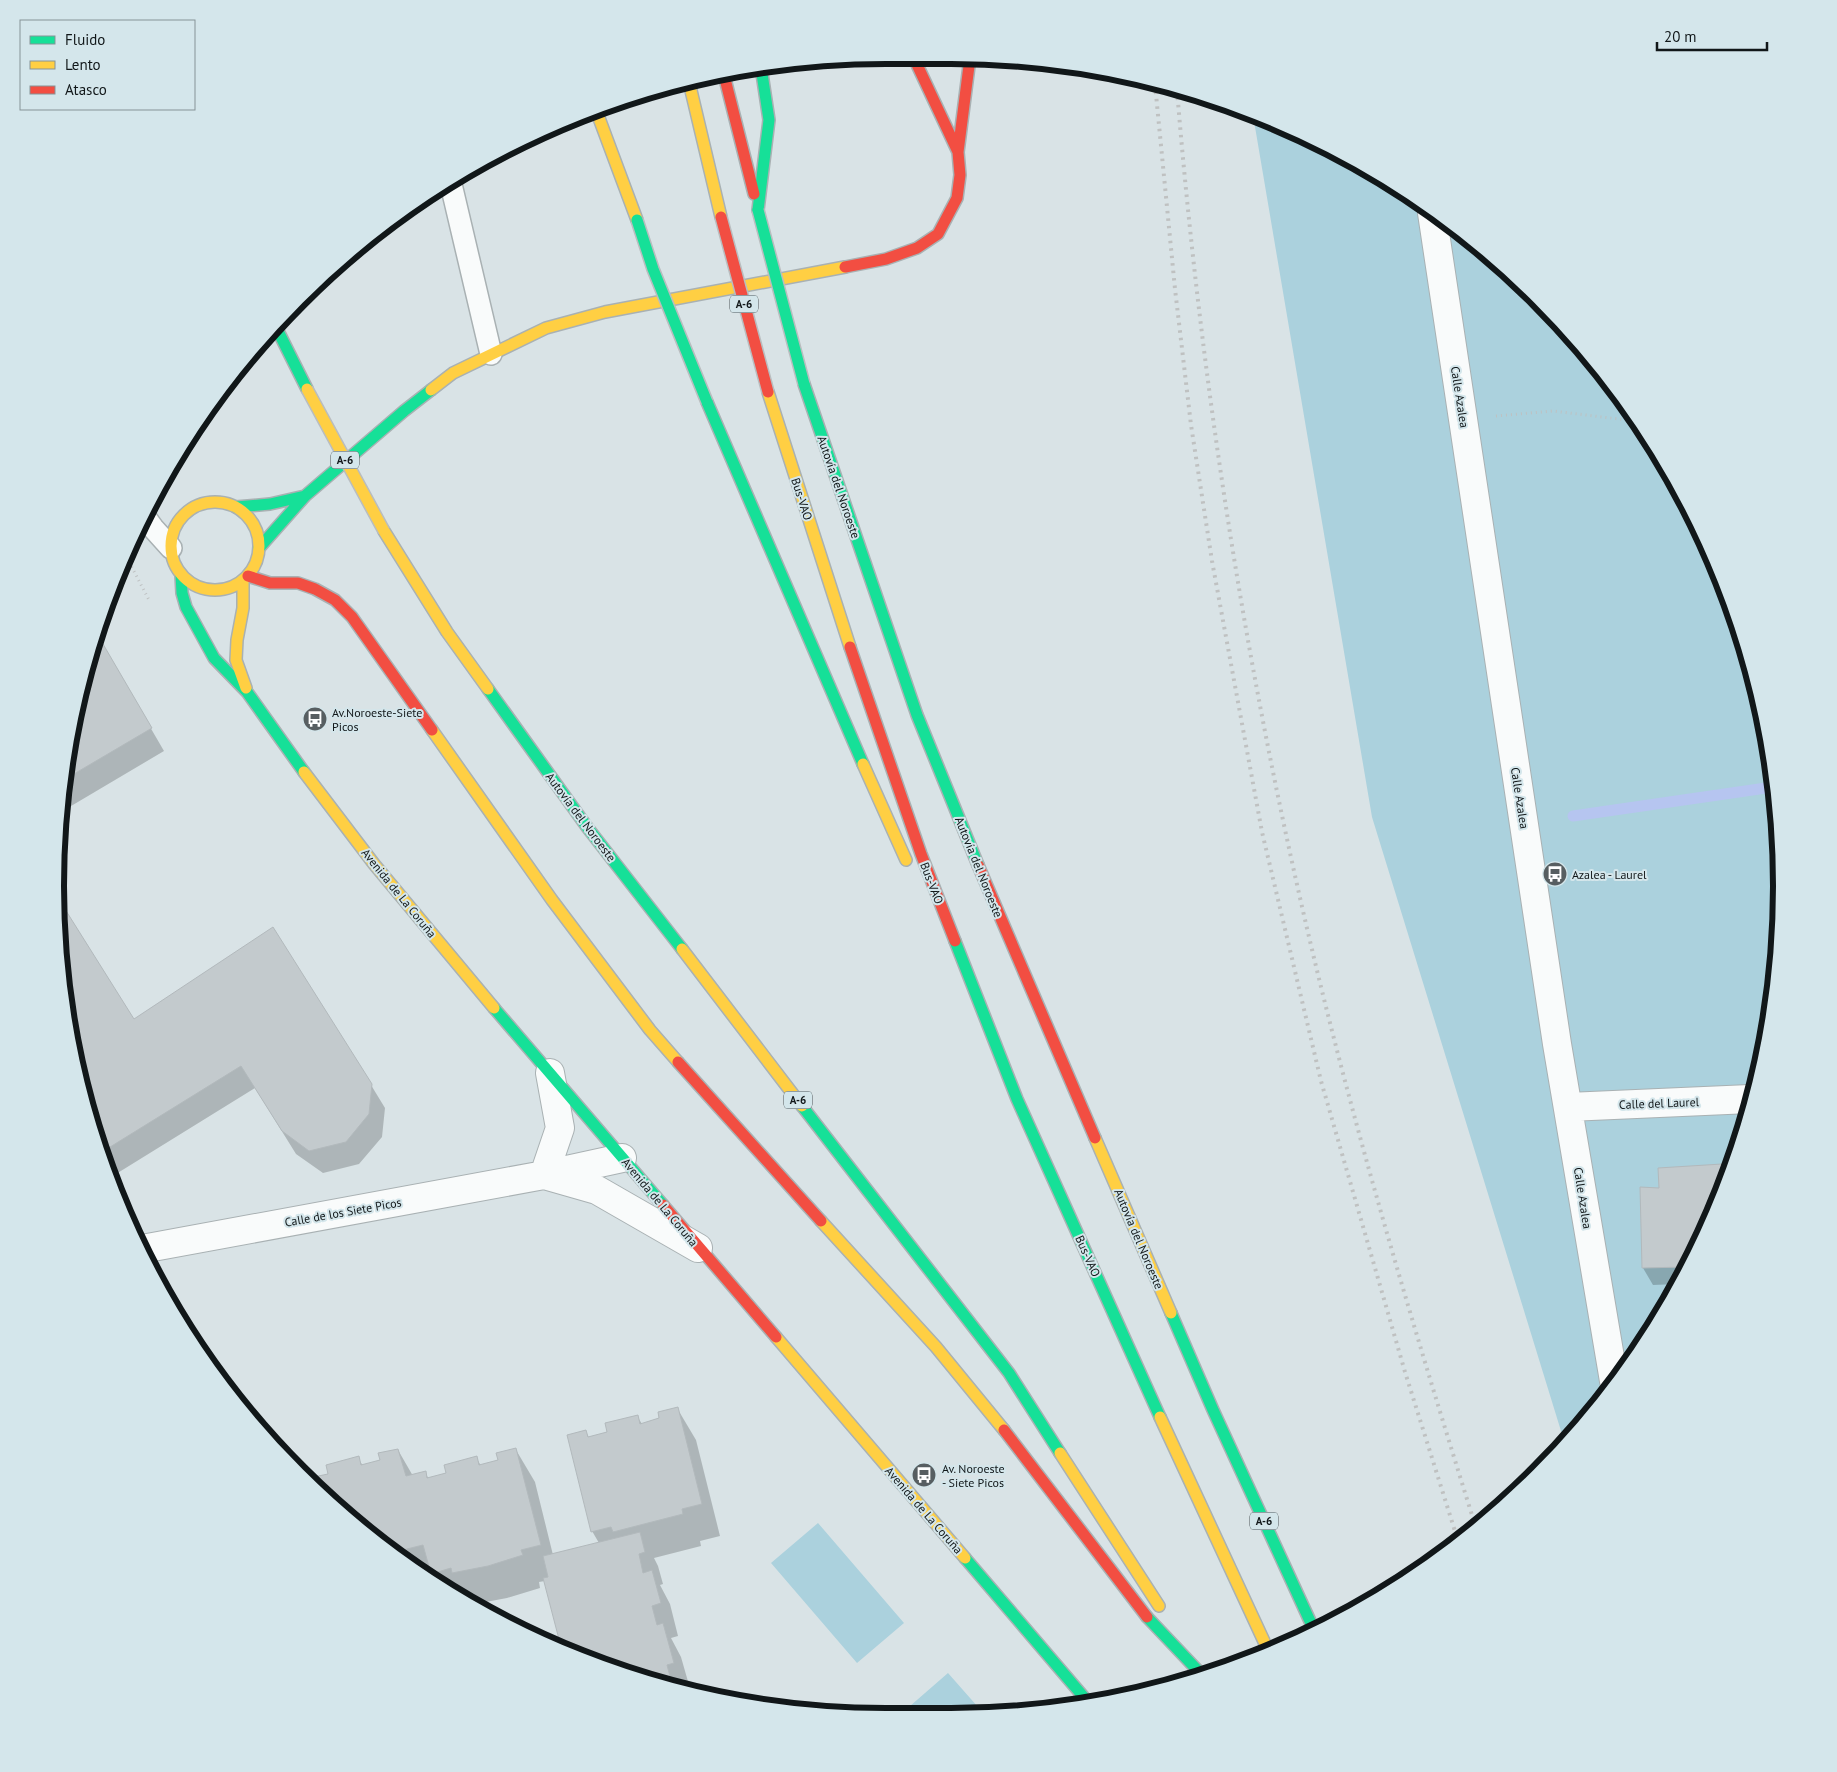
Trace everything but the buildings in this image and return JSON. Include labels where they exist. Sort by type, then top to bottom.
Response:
[{"type":"main road","points":[[917,64],[958,152]]},
{"type":"main road","points":[[259,548],[305,496],[418,400],[453,373],[546,328],[605,312],[886,259],[917,248],[938,234],[950,215],[957,198],[960,175],[958,152],[969,65]]},
{"type":"main road","points":[[758,210],[769,120],[762,74]]},
{"type":"main road","name":"Autovía del Noroeste","points":[[725,80],[804,384],[917,715],[980,870],[1213,1410],[1312,1625]]},
{"type":"main road","name":"Bus-VAO","points":[[690,88],[721,217],[768,392],[865,694],[918,844],[1017,1099],[1266,1646]]},
{"type":"main road","points":[[598,116],[653,269],[707,402],[913,875]]},
{"type":"main road","name":"Autovía del Noroeste","points":[[279,333],[307,389],[384,531],[446,632],[587,827],[1009,1373],[1200,1670]]},
{"type":"main road","points":[[236,508],[270,504],[305,496]]},
{"type":"main road","points":[[210,503],[224,503],[236,508],[248,517],[256,530],[259,548],[255,567],[245,579],[233,586],[211,590],[200,588],[190,583],[181,575],[174,562],[171,548],[173,535],[178,523],[186,513],[198,506],[210,503]]},
{"type":"main road","name":"Avenida de La Coruña","points":[[181,575],[182,593],[186,607],[214,658],[247,692],[282,743],[374,864],[622,1158],[1083,1697]]},
{"type":"main road","points":[[245,579],[270,583],[298,584],[315,589],[335,600],[352,617],[552,900],[650,1030],[759,1154],[936,1347],[1061,1503],[1148,1619],[1198,1670]]},
{"type":"main road","name":"Avenida de La Coruña","points":[[245,579],[236,660],[247,692]]},
{"type":"main road","points":[[934,920],[1017,1099]]},
{"type":"street","name":"Calle Azalea","points":[[1433,220],[1556,1035],[1613,1374]]},
{"type":"street","points":[[544,1174],[560,1128],[550,1072]]},
{"type":"street","name":"Calle del Laurel","points":[[1568,1107],[1745,1099]]},
{"type":"street","name":"Calle de los Siete Picos","points":[[148,1248],[622,1158]]},
{"type":"street","name":"Calle de los Siete Picos","points":[[544,1174],[596,1190],[701,1249]]},
{"type":"lane","points":[[452,188],[490,354]]},
{"type":"lane","points":[[149,522],[171,548]]},
{"type":"path","points":[[1463,419],[1552,411],[1628,419]]},
{"type":"shaded area","points":[[1254,122],[1315,149],[1362,174],[1408,202],[1452,234],[1493,268],[1569,344],[1603,385],[1635,429],[1663,475],[1711,571],[1730,622],[1745,673],[1766,779],[1771,832],[1773,886],[1771,940],[1766,993],[1745,1099],[1730,1150],[1711,1201],[1663,1297],[1635,1343],[1603,1387],[1562,1435],[1372,817]]},
{"type":"shaded area","points":[[818,1523],[904,1623],[857,1663],[771,1563]]},
{"type":"shaded area","points":[[948,1673],[978,1707],[951,1708],[908,1708]]},
{"type":"waterway","points":[[1573,816],[1767,788]]},
{"type":"railway","points":[[1156,90],[1175,289],[1191,425],[1212,561],[1262,832],[1321,1081],[1405,1372],[1456,1535]]},
{"type":"railway","points":[[1178,96],[1199,309],[1213,418],[1229,527],[1267,743],[1314,958],[1350,1101],[1411,1315],[1474,1520]]},
{"type":"traffic: fast","points":[[758,210],[769,120],[762,74]]},
{"type":"traffic: fast","points":[[758,210],[804,384]]},
{"type":"traffic: fast","points":[[637,220],[653,269],[707,402]]},
{"type":"traffic: fast","points":[[279,333],[307,389]]},
{"type":"traffic: fast","points":[[804,384],[917,715],[978,865]]},
{"type":"traffic: fast","points":[[259,548],[305,496],[431,390]]},
{"type":"traffic: fast","points":[[707,402],[863,764]]},
{"type":"traffic: fast","points":[[236,507],[270,504],[305,496]]},
{"type":"traffic: fast","points":[[181,575],[182,593],[186,607],[214,658],[247,692],[304,772]]},
{"type":"traffic: fast","points":[[488,689],[587,827],[682,949]]},
{"type":"traffic: fast","points":[[955,941],[1017,1099],[1160,1417]]},
{"type":"traffic: fast","points":[[494,1008],[663,1205]]},
{"type":"traffic: fast","points":[[802,1106],[1009,1373],[1060,1453]]},
{"type":"traffic: fast","points":[[1171,1313],[1213,1410],[1312,1625]]},
{"type":"traffic: fast","points":[[965,1558],[1083,1697]]},
{"type":"traffic: fast","points":[[1147,1617],[1197,1670]]},
{"type":"traffic: slow","points":[[690,88],[721,217]]},
{"type":"traffic: slow","points":[[598,116],[637,220]]},
{"type":"traffic: slow","points":[[431,390],[453,373],[546,328],[605,312],[845,267]]},
{"type":"traffic: slow","points":[[307,389],[384,531]]},
{"type":"traffic: slow","points":[[768,392],[850,647]]},
{"type":"traffic: slow","points":[[215,502],[232,506],[246,515],[255,529],[259,546],[255,563],[246,577],[232,586],[215,590],[198,586],[184,577],[175,563],[171,546],[175,529],[184,515],[198,506],[215,502]]},
{"type":"traffic: slow","points":[[384,531],[447,632],[488,689]]},
{"type":"traffic: slow","points":[[243,581],[243,608],[237,640],[236,660],[246,688]]},
{"type":"traffic: slow","points":[[432,730],[552,900],[650,1030],[678,1062]]},
{"type":"traffic: slow","points":[[863,764],[906,860]]},
{"type":"traffic: slow","points":[[304,772],[374,864],[494,1008]]},
{"type":"traffic: slow","points":[[682,949],[802,1106]]},
{"type":"traffic: slow","points":[[1095,1138],[1171,1313]]},
{"type":"traffic: slow","points":[[821,1221],[936,1347],[1004,1430]]},
{"type":"traffic: slow","points":[[776,1337],[965,1558]]},
{"type":"traffic: slow","points":[[1160,1417],[1266,1646]]},
{"type":"traffic: slow","points":[[1060,1453],[1159,1606]]},
{"type":"traffic: jam","points":[[917,64],[958,152]]},
{"type":"traffic: jam","points":[[845,267],[886,259],[917,248],[938,234],[957,198],[960,175],[958,152],[969,65]]},
{"type":"traffic: jam","points":[[725,80],[754,194]]},
{"type":"traffic: jam","points":[[721,217],[768,392]]},
{"type":"traffic: jam","points":[[248,576],[270,583],[298,583],[315,589],[335,600],[352,617],[432,730]]},
{"type":"traffic: jam","points":[[850,647],[921,854],[955,941]]},
{"type":"traffic: jam","points":[[978,865],[1095,1138]]},
{"type":"traffic: jam","points":[[678,1062],[821,1221]]},
{"type":"traffic: jam","points":[[663,1205],[776,1337]]},
{"type":"traffic: jam","points":[[1004,1430],[1147,1617]]},
{"type":"place","name":"Av.Noroeste-Siete Picos","points":[[315,719]]},
{"type":"place","name":"Azalea - Laurel","points":[[1555,874]]},
{"type":"place","name":"Av. Noroeste - Siete Picos","points":[[924,1475]]}]
